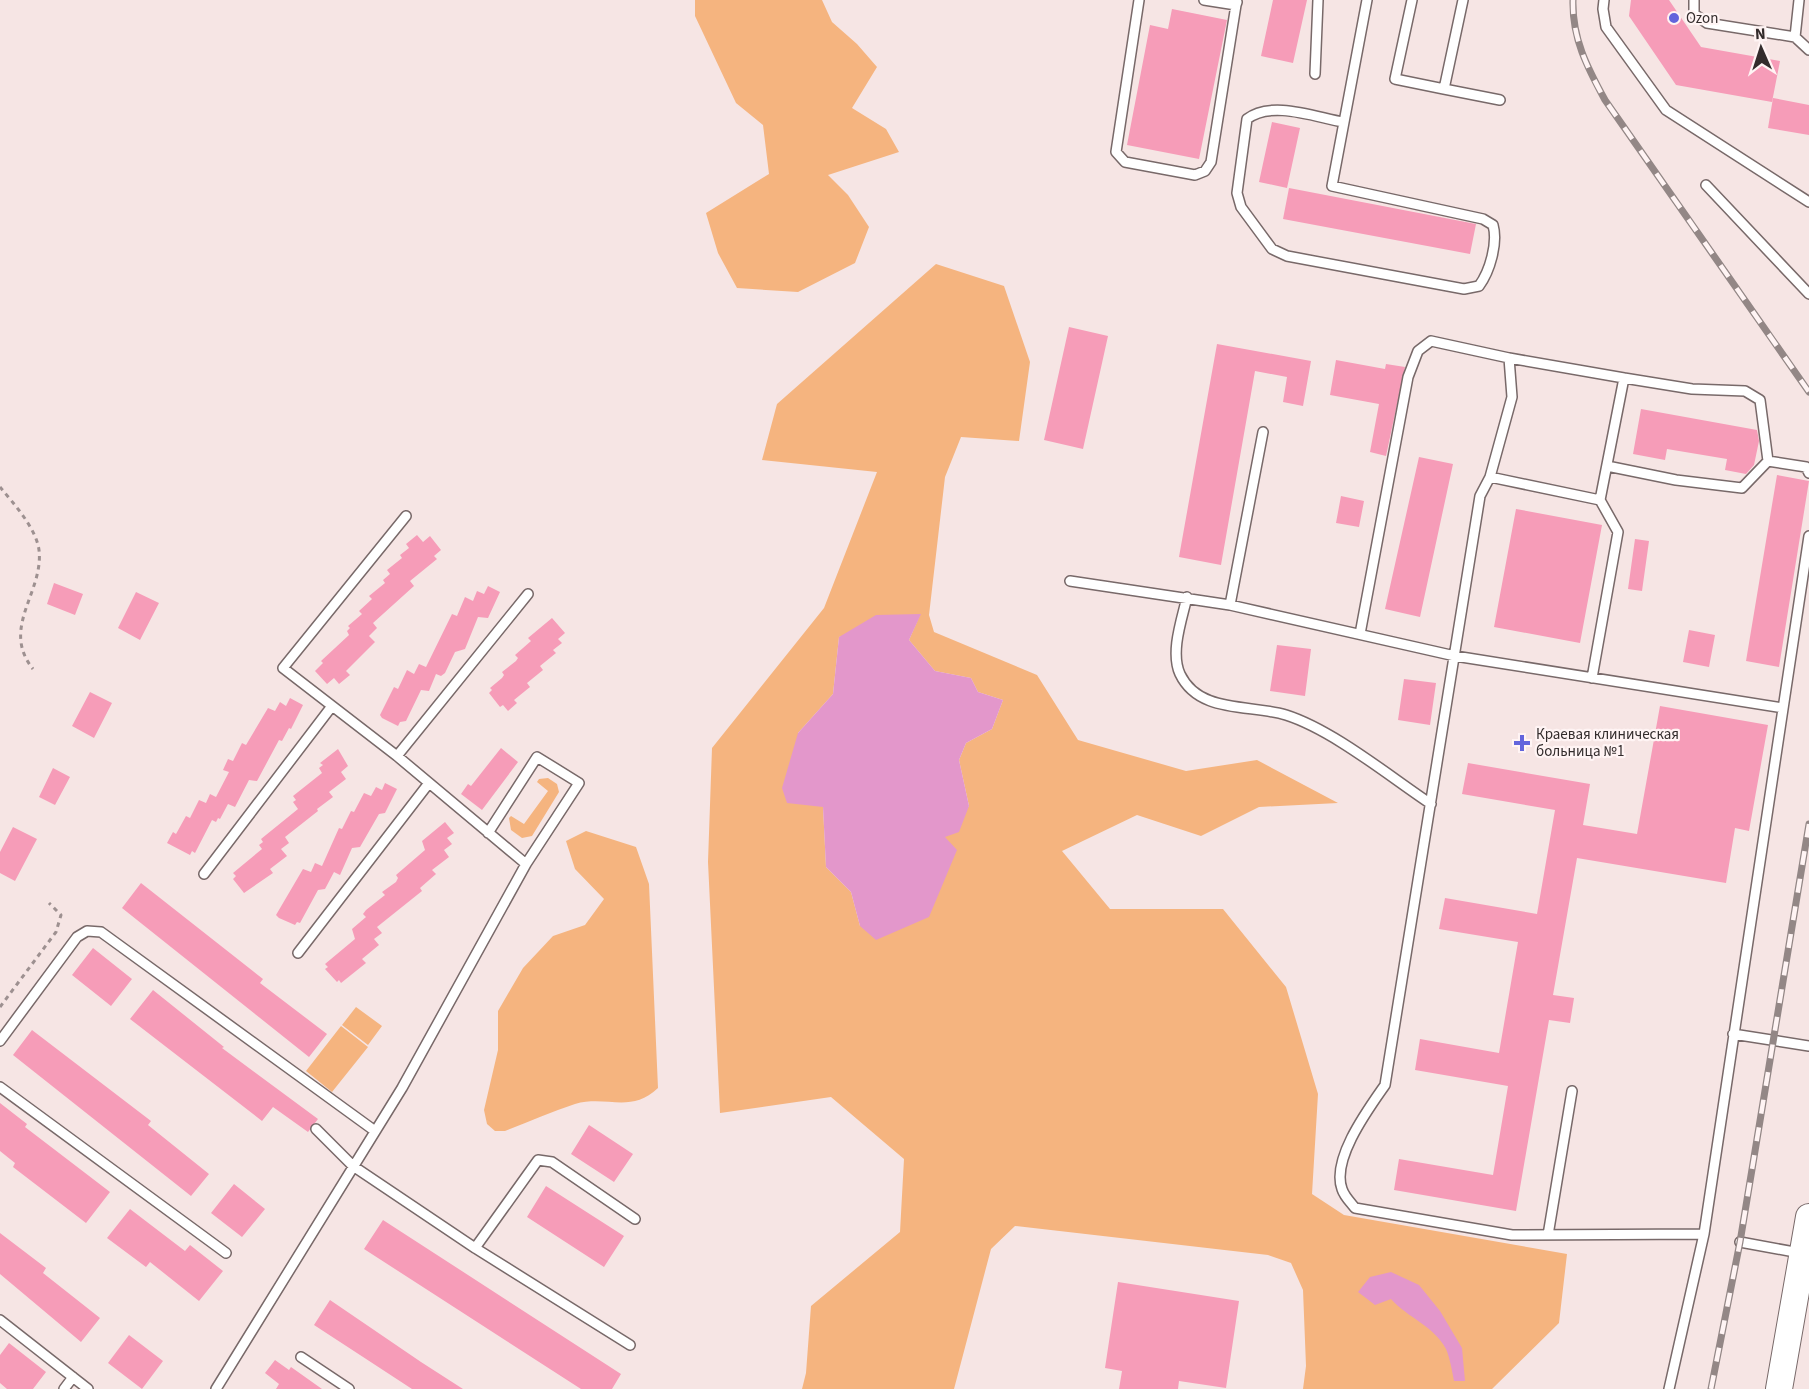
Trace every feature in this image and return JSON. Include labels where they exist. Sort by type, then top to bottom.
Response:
[{"type":"main road","points":[[1779,1389],[1809,1217]]},
{"type":"lane","points":[[1139,0],[1116,152],[1125,162],[1195,175],[1205,171],[1211,162],[1237,3],[1204,0]]},
{"type":"lane","points":[[1315,74],[1318,0]]},
{"type":"lane","points":[[1343,122],[1270,109],[1255,112],[1247,119],[1237,193],[1241,207],[1272,249],[1287,256],[1464,289],[1479,286],[1485,278],[1496,236],[1493,225],[1483,219],[1332,186],[1367,0]]},
{"type":"lane","points":[[1412,0],[1395,79],[1500,100]]},
{"type":"lane","points":[[1444,89],[1462,0]]},
{"type":"lane","points":[[1604,0],[1606,27],[1666,110],[1809,202]]},
{"type":"lane","points":[[1694,0],[1694,14],[1707,23],[1795,37],[1809,50]]},
{"type":"lane","points":[[1795,37],[1799,0]]},
{"type":"lane","points":[[1706,185],[1809,294]]},
{"type":"lane","points":[[1360,634],[1408,377],[1418,351],[1431,341],[1509,358],[1692,389],[1745,391],[1760,400],[1768,461]]},
{"type":"lane","points":[[1509,358],[1512,397],[1490,477],[1480,496],[1385,1085],[1355,1129],[1343,1160],[1341,1189],[1355,1208],[1512,1235],[1704,1234]]},
{"type":"lane","points":[[1592,678],[1618,532],[1600,500],[1624,378]]},
{"type":"lane","points":[[1230,605],[1263,432]]},
{"type":"lane","points":[[1607,466],[1676,480],[1742,488],[1768,461]]},
{"type":"lane","points":[[1768,461],[1806,467],[1809,473]]},
{"type":"lane","points":[[1490,477],[1600,500]]},
{"type":"lane","points":[[406,516],[283,669],[397,756],[526,864]]},
{"type":"lane","points":[[1669,1389],[1704,1234],[1809,536]]},
{"type":"lane","points":[[1070,581],[1230,605],[1455,656],[1783,708]]},
{"type":"lane","points":[[397,756],[528,594]]},
{"type":"lane","points":[[1186,597],[1176,655],[1180,674],[1193,691],[1209,702],[1286,716],[1323,732],[1431,804]]},
{"type":"lane","points":[[204,874],[332,706]]},
{"type":"lane","points":[[216,1389],[402,1088],[526,864],[579,783],[537,757],[488,833]]},
{"type":"lane","points":[[298,953],[429,783]]},
{"type":"lane","points":[[0,1041],[77,937],[87,931],[101,932],[375,1131]]},
{"type":"lane","points":[[1733,1034],[1809,1046]]},
{"type":"lane","points":[[0,1087],[226,1253]]},
{"type":"lane","points":[[1548,1235],[1572,1091]]},
{"type":"lane","points":[[316,1129],[352,1166],[475,1248],[630,1345]]},
{"type":"lane","points":[[475,1248],[538,1160],[552,1162],[635,1219]]},
{"type":"lane","points":[[1740,1242],[1803,1253]]},
{"type":"lane","points":[[0,1320],[88,1389]]},
{"type":"lane","points":[[301,1357],[349,1389]]},
{"type":"lane","points":[[64,1389],[73,1377]]},
{"type":"path","points":[[0,488],[35,535],[39,552],[19,636],[22,656],[33,669]]},
{"type":"path","points":[[0,1007],[56,932],[61,915],[49,903]]},
{"type":"shaded area","points":[[695,0],[822,0],[832,22],[857,44],[877,67],[852,108],[886,129],[899,152],[828,175],[848,195],[869,227],[855,263],[798,292],[737,288],[718,253],[706,213],[769,174],[763,125],[736,103],[695,16]]},
{"type":"shaded area","points":[[936,264],[1004,286],[1030,362],[1019,441],[961,437],[945,477],[929,615],[934,632],[1037,675],[1078,740],[1186,771],[1257,760],[1338,803],[1259,807],[1201,836],[1137,815],[1062,851],[1110,909],[1223,909],[1286,987],[1318,1094],[1312,1194],[1344,1215],[1567,1254],[1559,1323],[1492,1389],[1303,1389],[1306,1366],[1303,1290],[1291,1263],[1268,1255],[1015,1226],[991,1249],[954,1389],[802,1389],[806,1373],[811,1306],[900,1232],[904,1159],[831,1097],[720,1113],[708,862],[712,748],[824,608],[877,472],[762,460],[777,404]],"holes":[[[920,615],[909,640],[935,671],[971,678],[978,692],[1003,700],[992,729],[966,743],[959,760],[969,806],[944,837],[860,926],[851,892],[826,867],[823,807],[798,733],[833,694],[839,637]]]},
{"type":"shaded area","points":[[921,614],[909,640],[935,671],[971,678],[978,692],[1003,700],[992,729],[966,743],[959,760],[969,806],[959,832],[945,837],[957,850],[929,917],[876,940],[860,926],[851,892],[826,867],[823,807],[787,803],[782,788],[798,733],[833,694],[839,637],[876,615]]},
{"type":"shaded area","points":[[548,778],[557,784],[559,792],[532,836],[522,838],[511,830],[509,818],[511,816],[524,824],[548,791],[537,782],[539,779]]},
{"type":"shaded area","points":[[586,831],[636,847],[649,884],[658,1088],[638,1100],[575,1104],[505,1131],[495,1131],[487,1124],[484,1110],[498,1050],[498,1011],[523,968],[553,936],[585,925],[604,899],[575,869],[566,841]]},
{"type":"shaded area","points":[[356,1007],[382,1026],[368,1045],[342,1025]]},
{"type":"shaded area","points":[[341,1026],[368,1047],[332,1092],[306,1071]]},
{"type":"shaded area","points":[[1391,1272],[1419,1285],[1440,1311],[1462,1348],[1465,1381],[1454,1381],[1446,1349],[1428,1328],[1391,1299],[1375,1305],[1358,1292],[1370,1277]]},
{"type":"building","points":[[1273,0],[1307,0],[1293,63],[1261,56]]},
{"type":"building","points":[[1631,0],[1669,0],[1701,47],[1780,61],[1772,102],[1676,85],[1629,16]]},
{"type":"building","points":[[1172,9],[1227,20],[1199,159],[1127,145],[1150,25],[1168,29]]},
{"type":"building","points":[[1773,98],[1809,105],[1809,135],[1768,128]]},
{"type":"building","points":[[1272,122],[1300,128],[1287,188],[1259,182]]},
{"type":"building","points":[[1289,188],[1476,224],[1470,254],[1283,219]]},
{"type":"building","points":[[1069,327],[1108,336],[1083,449],[1044,440]]},
{"type":"building","points":[[1217,344],[1311,361],[1303,406],[1283,402],[1287,377],[1255,371],[1221,565],[1179,557]]},
{"type":"building","points":[[1336,360],[1385,369],[1386,364],[1405,367],[1386,456],[1370,452],[1379,404],[1330,395]]},
{"type":"building","points":[[1641,409],[1757,430],[1759,441],[1754,465],[1746,474],[1725,470],[1727,459],[1667,449],[1665,460],[1633,454]]},
{"type":"building","points":[[1419,457],[1453,464],[1420,617],[1385,609]]},
{"type":"building","points":[[1777,475],[1809,481],[1779,667],[1746,661]]},
{"type":"building","points":[[1341,496],[1364,501],[1359,527],[1336,523]]},
{"type":"building","points":[[1516,509],[1602,525],[1580,643],[1494,627]]},
{"type":"building","points":[[417,535],[423,542],[430,536],[441,550],[434,556],[437,559],[410,581],[414,586],[373,623],[377,628],[369,636],[375,642],[346,671],[350,675],[339,684],[334,678],[327,684],[315,671],[323,663],[321,661],[349,635],[348,626],[362,614],[359,611],[372,599],[369,596],[385,583],[383,580],[390,574],[387,570],[402,558],[400,555],[409,548],[406,544]]},
{"type":"building","points":[[1635,539],[1649,541],[1642,591],[1628,589]]},
{"type":"building","points":[[54,583],[83,594],[75,615],[47,604]]},
{"type":"building","points":[[488,586],[500,592],[488,618],[478,617],[465,649],[455,652],[445,673],[441,676],[436,674],[429,691],[421,690],[406,721],[400,722],[398,726],[382,718],[380,715],[394,687],[398,689],[407,670],[414,674],[419,664],[426,667],[452,614],[457,616],[465,597],[473,601],[477,591],[484,594]]},
{"type":"building","points":[[136,592],[159,603],[140,640],[118,628]]},
{"type":"building","points":[[552,618],[565,633],[558,639],[562,643],[553,650],[556,653],[540,666],[543,670],[527,683],[530,687],[514,700],[517,703],[508,711],[503,705],[500,707],[489,693],[492,690],[490,688],[502,678],[504,675],[502,672],[516,661],[518,658],[515,655],[531,641],[528,638]]},
{"type":"building","points":[[1689,630],[1715,635],[1709,667],[1683,662]]},
{"type":"building","points":[[1277,645],[1311,649],[1305,696],[1270,691]]},
{"type":"building","points":[[1404,679],[1436,683],[1430,725],[1398,720]]},
{"type":"building","points":[[90,692],[112,703],[94,738],[72,726]]},
{"type":"building","points":[[290,698],[303,705],[291,729],[289,728],[282,741],[279,740],[257,781],[249,780],[235,807],[228,804],[220,819],[218,818],[216,822],[212,820],[195,853],[192,851],[190,855],[167,843],[173,832],[176,834],[186,816],[190,818],[199,800],[206,803],[210,794],[216,797],[229,772],[223,770],[228,759],[233,761],[242,743],[246,745],[268,708],[275,711],[280,702],[286,706]]},
{"type":"building","points":[[1660,706],[1768,725],[1749,831],[1735,828],[1726,883],[1577,858],[1553,995],[1574,998],[1570,1023],[1549,1020],[1516,1211],[1394,1190],[1399,1159],[1493,1175],[1508,1086],[1415,1070],[1420,1039],[1499,1053],[1518,942],[1439,929],[1445,898],[1537,914],[1555,810],[1462,794],[1468,763],[1590,784],[1583,825],[1637,834]]},
{"type":"building","points":[[501,748],[518,762],[482,810],[461,794],[468,784],[471,786]]},
{"type":"building","points":[[338,749],[348,766],[341,772],[346,779],[329,792],[333,797],[285,837],[289,843],[281,849],[287,856],[270,869],[273,873],[244,893],[233,879],[236,876],[233,873],[262,849],[259,845],[263,842],[261,839],[298,809],[293,802],[296,800],[293,796],[322,773],[319,768],[323,765],[320,763]]},
{"type":"building","points":[[53,768],[70,777],[55,805],[39,797]]},
{"type":"building","points":[[385,783],[397,789],[385,813],[379,814],[360,847],[352,848],[340,875],[334,872],[325,889],[318,890],[300,923],[297,922],[295,925],[279,918],[276,915],[303,869],[311,872],[315,863],[322,866],[339,828],[342,829],[364,793],[371,796],[376,787],[382,790]]},
{"type":"building","points":[[445,822],[454,833],[447,838],[452,844],[444,850],[449,857],[432,870],[436,874],[420,888],[422,891],[377,927],[382,933],[374,939],[379,945],[362,959],[366,963],[341,983],[339,980],[337,982],[325,969],[328,967],[325,964],[355,939],[352,929],[366,917],[363,914],[366,910],[385,895],[382,892],[396,882],[398,878],[396,875],[425,850],[422,841]]},
{"type":"building","points":[[13,827],[37,839],[15,881],[0,873],[0,852]]},
{"type":"building","points":[[141,883],[263,979],[260,983],[327,1034],[309,1057],[122,908]]},
{"type":"building","points":[[93,948],[132,979],[111,1006],[72,975]]},
{"type":"building","points":[[153,990],[224,1047],[222,1048],[318,1119],[308,1132],[273,1107],[262,1121],[130,1019]]},
{"type":"building","points":[[32,1030],[151,1121],[148,1125],[209,1174],[191,1196],[13,1055]]},
{"type":"building","points":[[0,1103],[27,1124],[25,1127],[110,1192],[86,1223],[13,1167],[15,1163],[0,1151]]},
{"type":"building","points":[[589,1125],[633,1154],[614,1182],[571,1154]]},
{"type":"building","points":[[234,1184],[265,1209],[242,1237],[211,1213]]},
{"type":"building","points":[[546,1186],[624,1236],[604,1267],[527,1217]]},
{"type":"building","points":[[130,1209],[185,1251],[190,1245],[223,1271],[199,1301],[150,1262],[146,1267],[107,1238]]},
{"type":"building","points":[[383,1220],[621,1374],[612,1389],[581,1389],[364,1249]]},
{"type":"building","points":[[0,1233],[46,1268],[43,1273],[100,1318],[81,1342],[0,1274]]},
{"type":"building","points":[[1118,1282],[1239,1301],[1226,1388],[1179,1381],[1178,1389],[1119,1389],[1122,1371],[1105,1368]]},
{"type":"building","points":[[330,1300],[463,1389],[412,1389],[314,1325]]},
{"type":"building","points":[[129,1335],[163,1361],[142,1389],[108,1363]]},
{"type":"building","points":[[9,1343],[46,1372],[33,1389],[7,1389],[0,1383],[0,1355]]},
{"type":"building","points":[[275,1360],[289,1370],[291,1367],[322,1389],[276,1389],[279,1384],[265,1373]]},
{"type":"railway","points":[[1573,0],[1578,40],[1605,100],[1809,392]]},
{"type":"railway","points":[[1711,1389],[1740,1242],[1809,824]]},
{"type":"place","name":"Ozon","points":[[1674,18]]},
{"type":"place","name":"Краевая клиническая больница №1","points":[[1522,743]]}]
